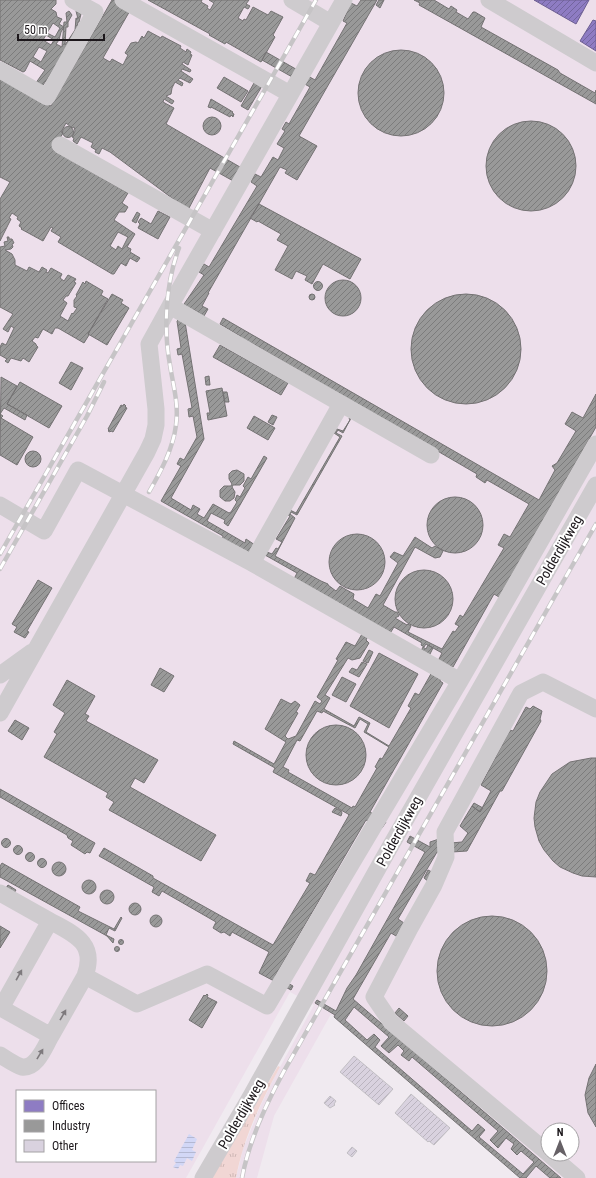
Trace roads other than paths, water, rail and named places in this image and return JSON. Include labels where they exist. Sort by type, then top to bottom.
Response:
[{"type":"street","points":[[0,70],[47,97],[98,6],[73,0]]},
{"type":"street","points":[[124,0],[290,94]]},
{"type":"street","points":[[292,0],[331,23]]},
{"type":"street","points":[[0,713],[153,439],[156,425],[156,409],[149,344],[344,0]]},
{"type":"street","points":[[489,0],[596,63]]},
{"type":"street","points":[[60,145],[213,231]]},
{"type":"street","points":[[170,306],[430,455]]},
{"type":"street","points":[[252,563],[341,404]]},
{"type":"street","points":[[85,976],[136,1004],[207,974],[267,1006],[460,681],[596,444]]},
{"type":"street","points":[[0,505],[44,531],[78,470],[252,563],[460,681]]},
{"type":"street","name":"Polderdijkweg","points":[[203,1178],[259,1083],[389,849],[596,485]]},
{"type":"street","points":[[0,676],[37,648]]},
{"type":"street","points":[[540,1147],[391,1022],[374,997],[434,885],[446,857],[445,832],[521,693],[543,682],[596,709]]},
{"type":"street","points":[[0,893],[75,936],[88,950],[89,958],[85,976],[36,1061],[30,1066],[23,1067],[14,1064],[0,1055]]},
{"type":"street","points":[[50,921],[1,1008],[50,1036]]},
{"type":"street","points":[[558,1162],[577,1178]]},
{"type":"water","points":[[189,1134],[197,1139],[192,1150],[196,1152],[192,1161],[187,1158],[183,1166],[180,1165],[178,1169],[173,1167],[176,1163],[174,1161]]},
{"type":"railway","points":[[0,554],[316,0]]},
{"type":"railway","points":[[149,492],[162,468],[172,443],[177,417],[168,351],[166,321],[171,275],[179,248]]},
{"type":"railway","points":[[0,569],[87,416],[104,382]]},
{"type":"railway","points":[[242,1178],[249,1150],[259,1123],[284,1071],[596,524]]}]
